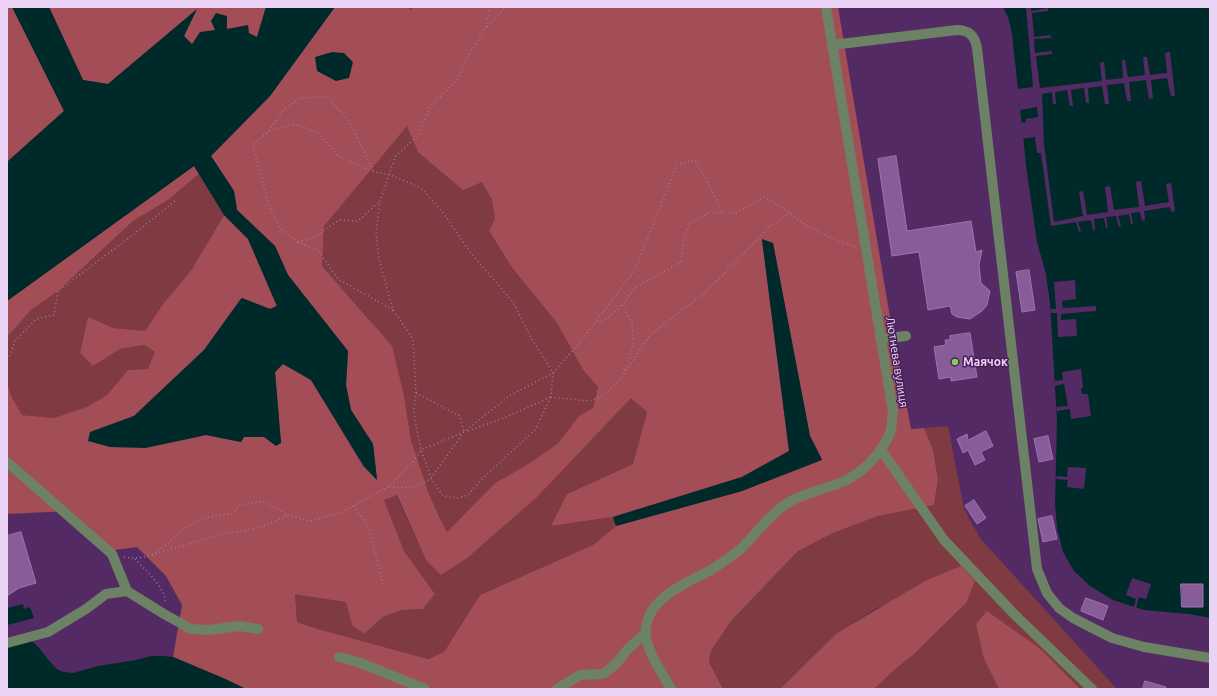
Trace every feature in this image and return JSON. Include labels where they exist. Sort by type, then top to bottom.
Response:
[{"type":"street","name":"Лютнева вулиця","points":[[645,633],[647,622],[652,611],[673,590],[710,570],[740,550],[774,512],[799,497],[844,481],[871,462],[881,450],[890,432],[892,412],[826,7]]},
{"type":"street","points":[[832,45],[957,30],[969,32],[974,36],[977,48],[988,138],[1037,569],[1047,593],[1059,608],[1073,618],[1112,638],[1131,644],[1210,658]]},
{"type":"street","points":[[880,339],[906,336]]},
{"type":"street","points":[[881,450],[944,540],[1014,614],[1092,689]]},
{"type":"street","points":[[7,462],[112,554],[128,591],[191,629],[208,630],[240,626],[258,629]]},
{"type":"street","points":[[7,644],[48,632],[86,609],[106,594],[128,591]]},
{"type":"street","points":[[557,689],[580,675],[603,674],[616,664],[627,650],[645,633]]},
{"type":"street","points":[[645,633],[647,645],[671,689]]},
{"type":"street","points":[[339,657],[358,662],[425,689]]},
{"type":"path","points":[[486,27],[487,18],[491,7]]},
{"type":"path","points":[[269,131],[294,124],[319,133],[338,156],[374,172],[388,174],[421,188],[444,214],[470,252],[513,302],[530,336],[553,374],[551,397],[535,430],[483,478],[468,495],[458,498],[443,496],[431,478],[421,450],[414,407],[416,393],[413,339],[393,310],[379,259],[376,232],[380,201],[388,174],[395,157],[418,135],[430,107],[458,79],[467,58],[486,27],[504,9],[509,7]]},
{"type":"path","points":[[374,172],[350,123],[328,98],[301,98],[283,110],[269,131],[253,145],[260,176],[270,208],[280,228],[297,242],[318,250],[338,279],[393,310]]},
{"type":"path","points":[[388,487],[410,488],[419,486],[431,478],[464,432],[509,396],[553,374],[594,324],[634,271],[671,183],[677,165],[695,160],[706,176],[723,213]]},
{"type":"path","points":[[594,324],[608,318],[622,305],[635,288],[681,262],[684,238],[690,223],[709,213],[736,213],[765,197],[790,213],[802,223],[831,238],[866,250]]},
{"type":"path","points":[[7,359],[9,358],[15,341],[36,319],[54,315],[58,291],[175,201]]},
{"type":"path","points":[[297,242],[313,238],[339,220],[358,221],[380,201]]},
{"type":"path","points":[[151,555],[196,522],[210,517],[232,514],[240,505],[262,501],[288,515],[312,521],[342,512],[388,487],[412,463],[421,450],[464,432],[504,418],[551,397],[588,401],[603,396],[621,379],[650,335],[706,292],[770,226],[790,213]]},
{"type":"path","points":[[621,379],[630,358],[633,343],[632,322],[622,305]]},
{"type":"path","points":[[416,393],[460,416],[464,432]]},
{"type":"path","points":[[354,506],[369,528],[383,584]]},
{"type":"path","points":[[112,554],[135,559],[224,533],[262,527],[288,515]]},
{"type":"path","points":[[135,559],[165,596],[164,614]]},
{"type":"shaded area","points":[[7,7],[12,7],[64,111],[7,162]]},
{"type":"shaded area","points":[[12,7],[49,7],[83,80],[108,84],[197,9],[184,36],[192,44],[200,32],[215,30],[211,21],[216,13],[227,16],[227,29],[248,25],[249,33],[257,37],[266,7],[335,7],[270,96],[211,156],[234,191],[237,210],[275,246],[288,275],[348,351],[346,385],[351,410],[373,444],[377,480],[364,466],[311,380],[283,364],[275,372],[281,443],[276,446],[264,437],[244,437],[241,442],[206,435],[145,448],[110,447],[88,441],[90,432],[134,416],[204,350],[242,298],[270,309],[277,306],[248,239],[224,215],[194,166],[7,301],[7,162],[64,111]]},
{"type":"shaded area","points":[[49,7],[266,7],[257,37],[236,30],[219,29],[208,34],[192,45],[184,36],[196,10],[108,84],[83,80]]},
{"type":"shaded area","points":[[335,7],[407,7],[411,9],[413,7],[838,7],[892,329],[911,429],[924,428],[933,450],[938,479],[934,505],[878,516],[833,533],[798,551],[731,621],[711,651],[709,662],[723,689],[246,689],[173,657],[182,605],[166,576],[137,547],[114,550],[70,511],[7,514],[7,384],[12,398],[22,415],[54,418],[87,407],[107,395],[128,370],[148,369],[155,352],[145,345],[120,349],[93,366],[80,353],[88,317],[113,328],[145,331],[163,304],[192,269],[224,215],[248,239],[277,306],[270,309],[241,298],[204,350],[134,416],[113,424],[145,448],[206,435],[241,442],[244,437],[264,437],[281,443],[275,372],[283,364],[311,380],[363,466],[377,480],[373,444],[351,410],[346,385],[348,351],[288,275],[275,246],[237,210],[234,191],[211,156],[270,96]],"holes":[[[407,126],[418,152],[463,190],[482,182],[492,200],[495,219],[489,231],[513,269],[557,323],[583,370],[598,387],[593,408],[580,415],[558,443],[530,463],[495,483],[447,532],[429,494],[411,440],[404,396],[392,346],[322,266],[324,226]],[[762,240],[773,243],[810,436],[822,459],[742,491],[616,526],[593,545],[480,595],[444,652],[428,659],[297,622],[295,594],[346,602],[352,625],[364,634],[383,617],[401,610],[423,609],[435,594],[404,551],[384,500],[397,495],[426,560],[441,575],[467,558],[537,497],[631,398],[647,412],[633,464],[567,494],[551,526],[613,517],[742,477],[789,451]]]},
{"type":"shaded area","points":[[1003,7],[1210,7],[1210,618],[1189,614],[1144,610],[1113,600],[1090,586],[1074,571],[1063,552],[1057,528],[1055,503],[1057,421],[1050,304],[1046,274],[1037,242],[1027,173],[1012,34],[1008,17]]},
{"type":"shaded area","points":[[332,52],[344,53],[353,62],[349,78],[336,81],[317,71],[315,57]]},
{"type":"shaded area","points":[[407,125],[418,152],[482,182],[492,200],[495,219],[489,231],[513,269],[557,323],[583,370],[598,387],[593,408],[580,415],[558,443],[530,463],[495,483],[447,532],[429,494],[411,440],[404,396],[368,318],[322,266],[324,225]]},
{"type":"shaded area","points":[[194,166],[199,174],[168,200],[133,221],[58,291],[31,310],[7,337],[7,301]]},
{"type":"shaded area","points":[[199,174],[224,215],[192,269],[163,304],[145,331],[113,328],[88,318],[80,353],[93,366],[120,349],[145,345],[156,352],[148,369],[128,370],[107,395],[87,407],[54,418],[22,415],[11,398],[7,384],[7,337],[31,310],[58,291],[133,221],[168,200]]},
{"type":"shaded area","points":[[762,239],[773,243],[810,436],[822,460],[742,491],[616,526],[613,517],[742,477],[789,451]]},
{"type":"shaded area","points":[[631,397],[647,412],[633,464],[567,494],[552,526],[613,517],[616,526],[593,545],[480,595],[444,652],[428,659],[297,622],[295,593],[346,602],[352,625],[364,634],[383,617],[401,610],[423,609],[435,594],[404,551],[384,500],[396,495],[426,560],[536,497]]},
{"type":"shaded area","points":[[948,426],[964,509],[980,538],[1117,689],[1080,689],[1042,650],[988,612],[984,659],[999,689],[874,689],[914,654],[966,603],[879,607],[837,633],[780,689],[723,689],[709,662],[711,651],[731,621],[798,551],[833,533],[878,516],[934,505],[938,478],[933,450],[924,428]]},
{"type":"shaded area","points":[[961,566],[975,581],[966,603],[914,654],[874,689],[780,689],[837,633],[925,581]]},
{"type":"shaded area","points":[[23,604],[24,609],[30,607],[34,618],[7,625],[7,608]]},
{"type":"shaded area","points":[[987,611],[1042,650],[1080,689],[999,689],[984,659],[976,624]]},
{"type":"shaded area","points":[[31,640],[58,670],[64,672],[73,673],[98,666],[151,656],[163,656],[173,657],[246,689],[7,689],[7,645]]},
{"type":"pier","points":[[1026,7],[1031,7],[1031,11],[1048,8],[1048,11],[1032,13],[1034,37],[1051,35],[1051,38],[1034,39],[1035,53],[1052,51],[1052,54],[1036,56],[1040,88],[1102,81],[1100,63],[1104,62],[1106,80],[1123,78],[1122,60],[1125,60],[1128,77],[1145,75],[1143,57],[1147,57],[1150,75],[1167,73],[1165,53],[1170,52],[1175,96],[1171,96],[1167,78],[1151,80],[1153,98],[1149,99],[1146,80],[1129,82],[1131,101],[1127,101],[1124,83],[1107,85],[1109,104],[1105,104],[1102,86],[1088,88],[1089,103],[1086,103],[1084,88],[1071,90],[1073,106],[1070,106],[1067,90],[1055,92],[1056,104],[1053,104],[1052,92],[1042,94],[1044,144],[1054,222],[1083,216],[1079,192],[1083,191],[1087,215],[1108,212],[1105,187],[1110,186],[1114,210],[1139,207],[1136,182],[1141,181],[1145,206],[1169,202],[1166,184],[1171,183],[1175,211],[1171,212],[1170,207],[1144,211],[1145,220],[1142,221],[1140,212],[1131,213],[1133,224],[1131,224],[1129,214],[1118,216],[1121,226],[1119,227],[1116,216],[1106,217],[1108,228],[1106,228],[1104,218],[1094,219],[1095,230],[1093,230],[1091,220],[1078,222],[1081,231],[1079,232],[1076,222],[1051,226],[1041,153],[1037,153],[1035,137],[1021,139],[1019,123],[1026,122],[1026,119],[1038,117],[1037,107],[1020,110],[1017,89],[1033,87]]},
{"type":"pier","points":[[1075,280],[1076,299],[1062,301],[1063,308],[1096,306],[1096,311],[1061,314],[1061,320],[1076,319],[1077,336],[1058,337],[1057,313],[1051,313],[1051,309],[1056,309],[1054,282]]},
{"type":"pier","points":[[1081,369],[1083,388],[1081,388],[1082,394],[1088,394],[1091,416],[1071,419],[1070,409],[1057,411],[1056,407],[1068,406],[1064,384],[1055,386],[1054,381],[1063,380],[1062,372]]},
{"type":"pier","points":[[1068,467],[1086,468],[1084,489],[1067,487],[1068,480],[1056,479],[1057,476],[1067,477]]},
{"type":"pier","points":[[1132,578],[1151,584],[1146,599],[1139,597],[1136,608],[1134,607],[1136,599],[1126,595]]},
{"type":"building","points":[[896,156],[907,231],[971,221],[976,252],[982,250],[979,265],[981,283],[990,291],[987,305],[982,311],[970,319],[957,317],[952,314],[950,306],[928,310],[919,252],[892,256],[878,159]]},
{"type":"building","points":[[1029,270],[1035,310],[1022,312],[1016,272]]},
{"type":"building","name":"Маячок","points":[[970,333],[977,377],[951,381],[951,377],[939,379],[934,347],[946,345],[945,340],[950,340],[950,336]]},
{"type":"building","points":[[986,431],[993,446],[981,452],[985,460],[975,465],[968,450],[963,453],[957,439],[967,434],[968,440]]},
{"type":"building","points":[[1048,436],[1053,459],[1039,462],[1034,439]]},
{"type":"building","points":[[974,500],[986,518],[977,524],[965,506]]},
{"type":"building","points":[[1052,516],[1057,539],[1043,542],[1038,519]]},
{"type":"building","points":[[21,532],[36,583],[19,588],[7,596],[7,536]]},
{"type":"building","points":[[1181,584],[1203,584],[1203,607],[1182,607]]},
{"type":"building","points":[[1086,598],[1108,606],[1103,620],[1081,611]]},
{"type":"building","points":[[1145,681],[1166,687],[1166,689],[1143,689]]},
{"type":"place","name":"Маячок","points":[[955,362]]}]
